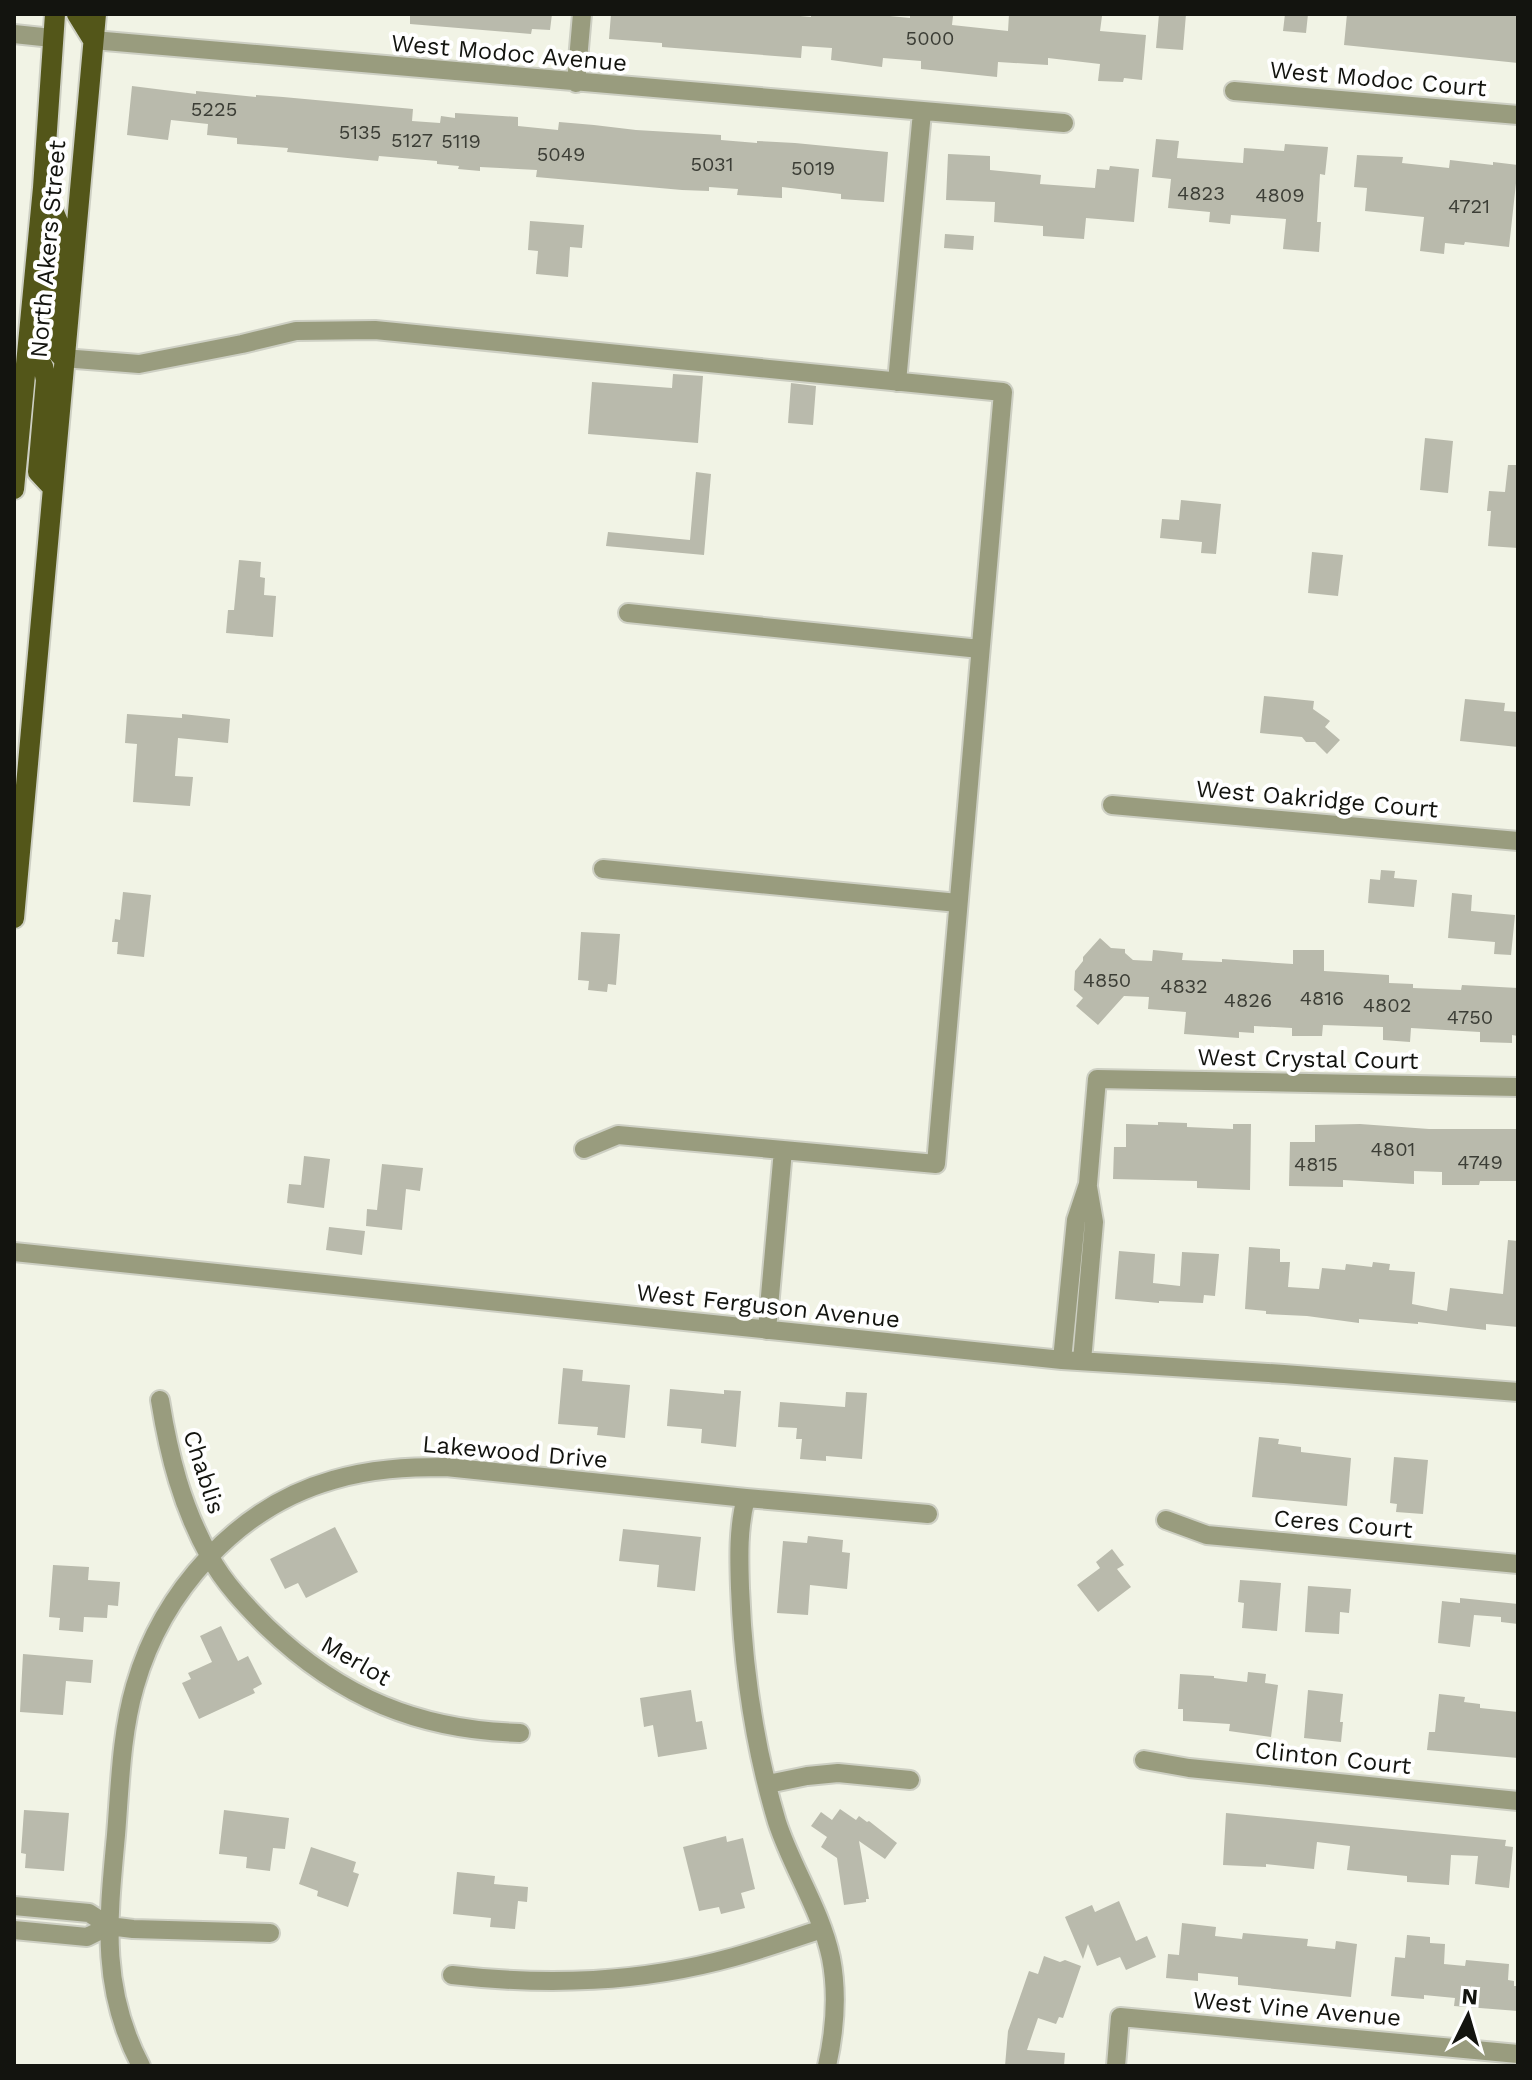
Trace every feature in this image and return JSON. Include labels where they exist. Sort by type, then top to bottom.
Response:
[{"type":"main road","name":"North Akers Street","points":[[14,489],[21,356],[43,188],[55,14]]},
{"type":"main road","points":[[77,14],[93,40]]},
{"type":"main road","name":"North Akers Street","points":[[14,918],[96,14]]},
{"type":"main road","points":[[43,188],[58,222],[49,325],[51,345],[63,358]]},
{"type":"main road","points":[[21,356],[43,366],[46,380],[38,472],[52,487]]},
{"type":"main road","points":[[14,781],[20,864]]},
{"type":"street","points":[[576,83],[582,14]]},
{"type":"street","points":[[14,34],[52,38]]},
{"type":"street","name":"West Modoc Avenue","points":[[93,40],[922,112]]},
{"type":"street","name":"West Modoc Court","points":[[1234,91],[1518,115]]},
{"type":"street","points":[[897,382],[922,112],[1064,123]]},
{"type":"street","points":[[63,358],[139,364],[296,331],[375,330],[1003,392],[936,1164],[618,1135],[584,1149]]},
{"type":"street","points":[[628,613],[980,649]]},
{"type":"street","name":"West Oakridge Court","points":[[1112,805],[1518,841]]},
{"type":"street","points":[[603,869],[958,903]]},
{"type":"street","name":"West Crystal Court","points":[[1088,1184],[1097,1079],[1518,1087]]},
{"type":"street","points":[[767,1330],[783,1150]]},
{"type":"street","points":[[1062,1360],[1076,1220],[1088,1184]]},
{"type":"street","points":[[1082,1361],[1094,1222],[1088,1184]]},
{"type":"street","name":"West Ferguson Avenue","points":[[14,1252],[1062,1360],[1518,1392]]},
{"type":"street","name":"Chablis","points":[[160,1400],[168,1448],[181,1493],[209,1556]]},
{"type":"street","name":"Lakewood Drive","points":[[141,2066],[123,2027],[109,1954],[127,1721],[135,1685],[165,1615],[209,1556],[260,1515],[330,1481],[370,1471],[408,1467],[446,1467],[928,1514]]},
{"type":"street","points":[[746,1498],[741,1518],[741,1622],[746,1683],[778,1823],[831,1957],[835,1996],[834,2033],[827,2066]]},
{"type":"street","name":"Ceres Court","points":[[1166,1520],[1207,1535],[1518,1564]]},
{"type":"street","name":"Merlot","points":[[209,1556],[252,1613],[287,1646],[345,1687],[420,1719],[484,1732],[520,1733]]},
{"type":"street","name":"Clinton Court","points":[[1144,1760],[1189,1768],[1518,1801]]},
{"type":"street","points":[[768,1784],[838,1773],[910,1780]]},
{"type":"street","points":[[14,1906],[89,1913],[109,1926],[133,1929],[270,1933]]},
{"type":"street","points":[[14,1930],[87,1937],[109,1926]]},
{"type":"street","points":[[452,1975],[568,1982],[651,1975],[732,1958],[822,1929]]},
{"type":"street","name":"West Vine Avenue","points":[[1116,2066],[1120,2017],[1518,2054]]},
{"type":"building","points":[[410,14],[552,14],[550,30],[532,29],[531,34],[410,24]]},
{"type":"building","points":[[611,14],[779,14],[811,17],[811,14],[869,14],[910,18],[910,14],[924,14],[953,16],[952,25],[1008,31],[1009,14],[1083,14],[1102,16],[1100,31],[1146,35],[1142,80],[1124,78],[1123,82],[1098,81],[1100,64],[1048,58],[1048,65],[998,62],[997,77],[921,69],[921,61],[883,58],[882,67],[831,60],[832,48],[802,46],[801,58],[662,47],[662,43],[609,39]]},
{"type":"building","points":[[1159,14],[1186,14],[1183,50],[1156,48]]},
{"type":"building","points":[[1285,14],[1308,14],[1306,33],[1283,31]]},
{"type":"building","points":[[1347,14],[1518,14],[1518,63],[1344,45]]},
{"type":"building","points":[[132,86],[196,94],[196,91],[256,95],[413,109],[412,121],[440,123],[441,116],[455,118],[455,113],[518,117],[518,126],[558,130],[559,122],[721,135],[721,140],[888,152],[884,202],[841,199],[841,194],[782,187],[782,198],[737,195],[738,189],[709,187],[709,191],[682,190],[536,177],[537,170],[480,167],[480,171],[458,169],[459,166],[437,164],[437,161],[379,156],[378,161],[287,152],[288,148],[237,144],[237,138],[207,135],[208,124],[171,120],[168,140],[127,135]]},
{"type":"building","points":[[1156,139],[1179,141],[1177,158],[1243,163],[1244,148],[1284,151],[1285,144],[1328,147],[1325,175],[1320,174],[1319,252],[1283,249],[1286,219],[1231,215],[1230,224],[1209,222],[1210,212],[1168,208],[1171,179],[1152,177]]},
{"type":"building","points":[[948,154],[990,156],[990,170],[1041,175],[1040,184],[1095,188],[1097,169],[1109,170],[1110,166],[1139,169],[1134,222],[1086,218],[1084,239],[1043,236],[1043,226],[994,222],[995,202],[946,200]]},
{"type":"building","points":[[1357,155],[1403,157],[1402,163],[1449,168],[1450,160],[1518,165],[1509,247],[1465,242],[1464,245],[1445,243],[1444,254],[1420,251],[1424,217],[1365,211],[1367,188],[1354,187]]},
{"type":"building","points":[[530,221],[584,225],[582,248],[570,247],[568,277],[536,274],[538,251],[528,250]]},
{"type":"building","points":[[945,234],[974,236],[973,250],[944,248]]},
{"type":"building","points":[[673,374],[703,376],[698,443],[588,434],[592,382],[672,388]]},
{"type":"building","points":[[791,383],[816,386],[813,425],[788,423]]},
{"type":"building","points":[[1425,438],[1453,441],[1448,493],[1420,490]]},
{"type":"building","points":[[1508,465],[1518,465],[1518,548],[1488,546],[1489,491],[1505,492]]},
{"type":"building","points":[[696,472],[711,474],[704,555],[606,546],[608,532],[690,540]]},
{"type":"building","points":[[1181,500],[1221,504],[1216,554],[1201,553],[1202,542],[1160,538],[1162,519],[1179,520]]},
{"type":"building","points":[[1312,552],[1343,555],[1338,596],[1308,593]]},
{"type":"building","points":[[239,560],[261,562],[260,577],[265,578],[264,595],[276,596],[273,637],[226,633],[228,610],[234,610]]},
{"type":"building","points":[[1264,696],[1314,701],[1313,709],[1330,721],[1325,727],[1340,740],[1327,754],[1315,742],[1306,742],[1302,737],[1260,733]]},
{"type":"building","points":[[1465,699],[1505,703],[1504,711],[1518,712],[1518,747],[1460,741]]},
{"type":"building","points":[[127,714],[182,718],[182,714],[230,719],[228,743],[178,738],[175,776],[193,777],[190,806],[133,802],[137,744],[125,743]]},
{"type":"building","points":[[1381,870],[1395,871],[1394,878],[1417,880],[1414,907],[1368,903],[1370,879],[1380,880]]},
{"type":"building","points":[[123,892],[151,895],[144,957],[117,954],[118,942],[112,942],[115,919],[120,920]]},
{"type":"building","points":[[1452,893],[1472,895],[1471,911],[1515,915],[1511,955],[1494,954],[1495,942],[1448,938]]},
{"type":"building","points":[[581,932],[620,934],[616,985],[608,984],[607,992],[588,990],[589,981],[578,980]]},
{"type":"building","points":[[1100,938],[1111,948],[1125,949],[1133,960],[1152,961],[1153,950],[1183,953],[1182,960],[1222,962],[1222,959],[1293,964],[1293,950],[1324,950],[1324,971],[1389,975],[1389,983],[1413,984],[1413,988],[1461,990],[1462,985],[1518,988],[1518,1036],[1512,1035],[1512,1043],[1480,1042],[1480,1032],[1411,1028],[1410,1042],[1383,1040],[1383,1027],[1323,1025],[1322,1036],[1292,1036],[1292,1028],[1254,1026],[1254,1033],[1239,1032],[1239,1038],[1184,1034],[1186,1012],[1148,1009],[1149,997],[1124,996],[1098,1025],[1076,1006],[1083,998],[1074,990],[1075,971]]},
{"type":"building","points":[[1158,1122],[1233,1129],[1233,1124],[1251,1124],[1250,1190],[1197,1188],[1197,1181],[1113,1179],[1114,1147],[1126,1147],[1126,1124],[1158,1125]]},
{"type":"building","points":[[1360,1124],[1429,1129],[1517,1129],[1518,1181],[1442,1185],[1442,1172],[1414,1171],[1414,1184],[1343,1180],[1343,1187],[1289,1186],[1290,1142],[1315,1142],[1315,1125]]},
{"type":"building","points":[[304,1156],[330,1159],[324,1208],[287,1203],[289,1184],[301,1185]]},
{"type":"building","points":[[382,1164],[423,1168],[420,1191],[406,1189],[402,1230],[366,1226],[367,1209],[377,1210]]},
{"type":"building","points":[[329,1227],[365,1231],[362,1255],[326,1250]]},
{"type":"building","points":[[1508,1240],[1518,1241],[1518,1327],[1486,1324],[1486,1330],[1359,1319],[1359,1323],[1266,1314],[1266,1311],[1245,1309],[1249,1247],[1280,1249],[1280,1262],[1290,1262],[1288,1287],[1319,1289],[1322,1268],[1345,1270],[1346,1264],[1372,1267],[1373,1262],[1390,1264],[1389,1270],[1415,1272],[1412,1304],[1447,1311],[1450,1288],[1503,1294]]},
{"type":"building","points":[[1119,1251],[1155,1254],[1153,1283],[1180,1286],[1182,1252],[1219,1254],[1215,1296],[1204,1295],[1203,1303],[1115,1299]]},
{"type":"building","points":[[563,1368],[583,1370],[582,1381],[630,1385],[625,1438],[597,1435],[598,1427],[558,1424]]},
{"type":"building","points":[[670,1389],[724,1394],[724,1390],[741,1391],[736,1447],[701,1443],[702,1429],[667,1426]]},
{"type":"building","points":[[846,1392],[867,1393],[862,1459],[826,1456],[826,1461],[800,1459],[802,1439],[796,1439],[797,1428],[778,1427],[780,1402],[845,1407]]},
{"type":"building","points":[[1259,1437],[1279,1439],[1278,1444],[1301,1447],[1301,1452],[1351,1458],[1347,1506],[1252,1497]]},
{"type":"building","points":[[1394,1457],[1428,1460],[1423,1514],[1396,1512],[1397,1504],[1390,1503]]},
{"type":"building","points":[[335,1527],[358,1572],[306,1598],[298,1583],[285,1589],[270,1559]]},
{"type":"building","points":[[623,1529],[701,1537],[695,1591],[657,1587],[659,1565],[619,1561]]},
{"type":"building","points":[[808,1536],[843,1540],[842,1552],[850,1553],[847,1589],[810,1585],[808,1615],[777,1613],[783,1541],[807,1543]]},
{"type":"building","points":[[1112,1549],[1124,1565],[1117,1569],[1131,1587],[1098,1612],[1077,1585],[1100,1568],[1096,1562]]},
{"type":"building","points":[[53,1565],[89,1567],[88,1580],[120,1582],[118,1606],[108,1605],[107,1618],[84,1617],[83,1632],[59,1630],[60,1618],[49,1617]]},
{"type":"building","points":[[1240,1580],[1281,1583],[1277,1631],[1242,1628],[1244,1603],[1238,1602]]},
{"type":"building","points":[[1308,1586],[1351,1589],[1349,1613],[1340,1612],[1339,1634],[1305,1632]]},
{"type":"building","points":[[1460,1598],[1518,1604],[1518,1624],[1501,1622],[1501,1617],[1474,1615],[1470,1647],[1438,1643],[1442,1601],[1460,1603]]},
{"type":"building","points":[[221,1626],[238,1661],[248,1656],[262,1684],[253,1689],[255,1693],[199,1719],[182,1683],[191,1679],[188,1673],[212,1662],[200,1636]]},
{"type":"building","points":[[23,1654],[93,1660],[91,1683],[66,1681],[63,1715],[20,1712]]},
{"type":"building","points":[[1248,1672],[1266,1674],[1265,1683],[1278,1685],[1271,1737],[1229,1731],[1230,1724],[1183,1721],[1183,1709],[1178,1709],[1180,1674],[1247,1682]]},
{"type":"building","points":[[691,1690],[696,1722],[702,1721],[707,1749],[658,1757],[653,1725],[644,1727],[640,1698]]},
{"type":"building","points":[[1308,1690],[1343,1694],[1341,1742],[1304,1738]]},
{"type":"building","points":[[1439,1694],[1465,1697],[1464,1702],[1480,1704],[1480,1708],[1518,1712],[1518,1758],[1427,1750],[1429,1732],[1435,1732]]},
{"type":"building","points":[[840,1809],[856,1820],[859,1816],[869,1821],[897,1843],[885,1859],[859,1841],[869,1899],[866,1902],[844,1905],[837,1858],[821,1847],[827,1837],[811,1826],[821,1812],[832,1820]]},
{"type":"building","points":[[24,1810],[69,1813],[64,1871],[25,1868],[26,1854],[21,1853]]},
{"type":"building","points":[[224,1810],[289,1818],[285,1849],[273,1848],[270,1871],[246,1868],[247,1857],[219,1854]]},
{"type":"building","points":[[1226,1813],[1506,1840],[1505,1846],[1513,1847],[1509,1888],[1475,1884],[1478,1856],[1451,1855],[1449,1885],[1407,1882],[1407,1876],[1347,1870],[1350,1846],[1317,1842],[1314,1869],[1266,1864],[1266,1867],[1223,1865]]},
{"type":"building","points":[[726,1836],[727,1842],[743,1838],[755,1889],[741,1893],[745,1908],[721,1914],[719,1907],[699,1911],[683,1847]]},
{"type":"building","points":[[311,1847],[356,1862],[353,1872],[359,1874],[348,1907],[317,1896],[318,1891],[299,1884]]},
{"type":"building","points":[[457,1872],[495,1876],[494,1884],[528,1887],[527,1902],[518,1901],[515,1929],[490,1927],[491,1918],[453,1914]]},
{"type":"building","points":[[1119,1901],[1136,1941],[1147,1936],[1156,1957],[1126,1970],[1120,1957],[1097,1966],[1088,1944],[1083,1959],[1065,1917],[1092,1905],[1095,1912]]},
{"type":"building","points":[[1182,1923],[1216,1927],[1215,1936],[1242,1939],[1243,1933],[1308,1939],[1307,1946],[1335,1949],[1336,1941],[1357,1944],[1351,1997],[1238,1985],[1238,1977],[1198,1973],[1198,1981],[1166,1978],[1168,1954],[1179,1955]]},
{"type":"building","points":[[1407,1935],[1430,1937],[1430,1943],[1445,1944],[1444,1964],[1465,1966],[1466,1960],[1509,1964],[1508,1980],[1518,1986],[1518,2011],[1454,2006],[1455,1998],[1391,1996],[1395,1957],[1405,1958]]},
{"type":"building","points":[[1044,1956],[1081,1966],[1063,2018],[1059,2017],[1056,2024],[1038,2018],[1027,2050],[1065,2053],[1064,2066],[1005,2066],[1008,2031],[1029,1971],[1038,1974]]}]
